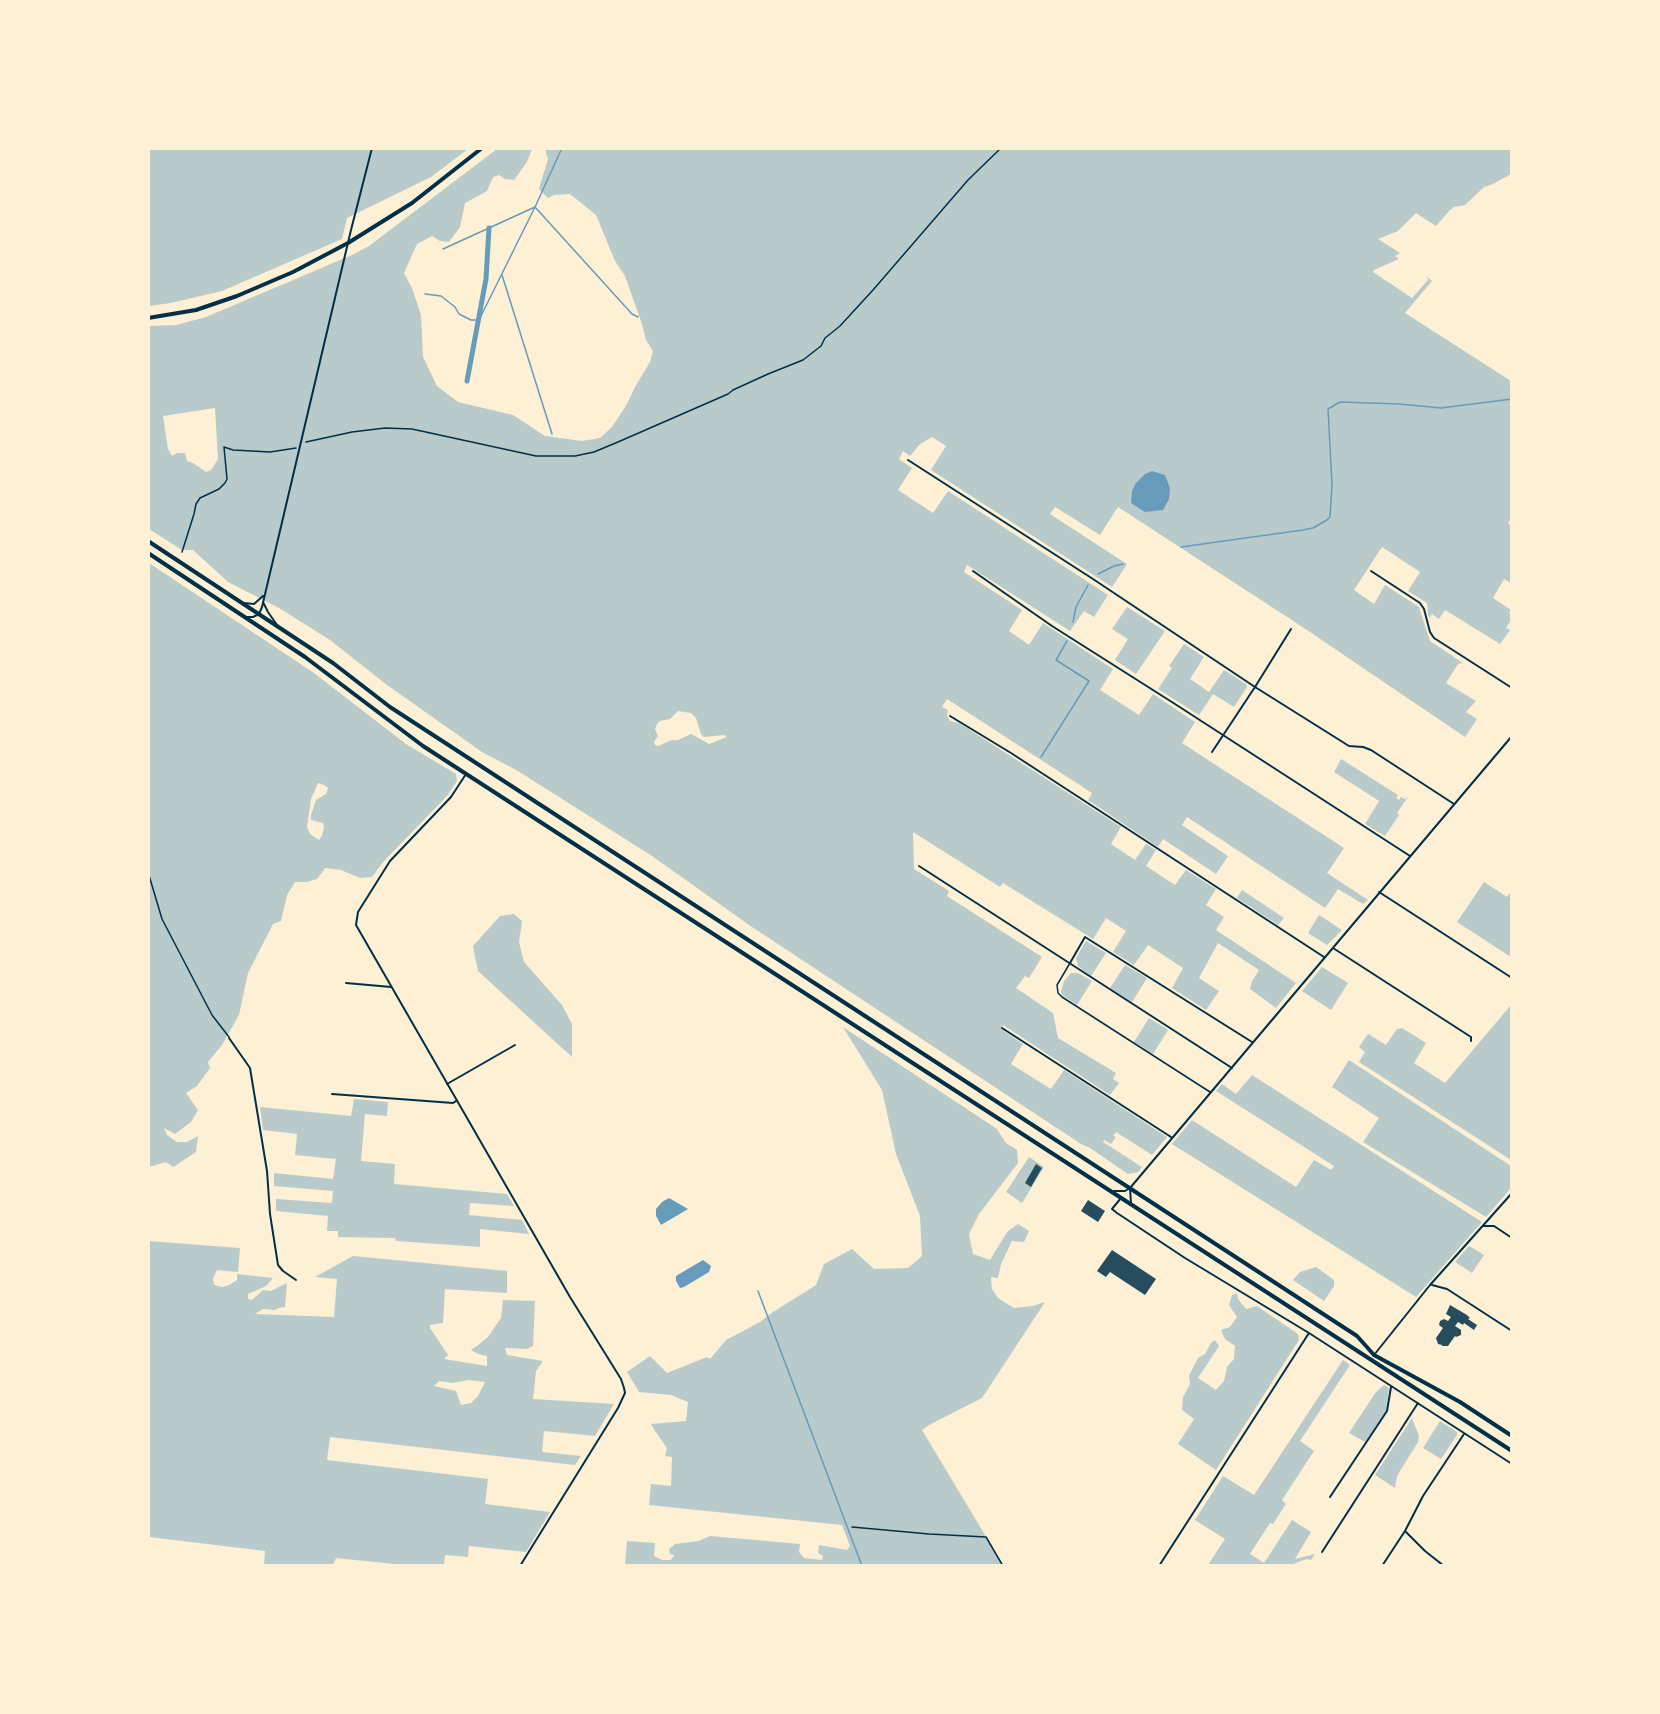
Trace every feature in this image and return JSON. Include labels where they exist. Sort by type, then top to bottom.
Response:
[{"type":"main road","points":[[148,318],[187,313],[237,296],[293,272],[348,243],[412,203],[482,148]]},
{"type":"main road","points":[[148,541],[333,663],[390,707],[1357,1336],[1374,1355],[1460,1402],[1512,1436]]},
{"type":"main road","points":[[148,553],[305,657],[423,746],[1512,1451]]},
{"type":"street","points":[[243,616],[259,615],[263,602],[372,148]]},
{"type":"street","points":[[908,460],[1255,687],[1349,746],[1371,750],[1454,804]]},
{"type":"street","points":[[973,571],[1052,626],[1410,856]]},
{"type":"street","points":[[1371,571],[1420,603],[1434,638],[1512,688]]},
{"type":"street","points":[[242,603],[254,604],[264,594]]},
{"type":"street","points":[[263,602],[280,628]]},
{"type":"street","points":[[1212,752],[1291,629]]},
{"type":"street","points":[[950,716],[1011,753],[1324,957]]},
{"type":"street","points":[[1110,1191],[1120,1192],[1130,1188],[1511,737]]},
{"type":"street","points":[[466,774],[451,797],[390,861],[358,912],[356,925],[624,1388],[623,1399],[618,1408],[520,1566]]},
{"type":"street","points":[[919,866],[1232,1068]]},
{"type":"street","points":[[1379,892],[1512,978]]},
{"type":"street","points":[[1070,963],[1086,937],[1252,1042]]},
{"type":"street","points":[[1332,948],[1471,1037],[1472,1041]]},
{"type":"street","points":[[346,983],[391,987]]},
{"type":"street","points":[[1002,1028],[1172,1137]]},
{"type":"street","points":[[229,1038],[250,1068],[267,1171],[270,1214],[278,1265],[296,1280]]},
{"type":"street","points":[[447,1084],[515,1046]]},
{"type":"street","points":[[332,1094],[453,1103],[456,1101]]},
{"type":"street","points":[[1130,1188],[1129,1195],[1132,1205]]},
{"type":"street","points":[[1374,1355],[1431,1285],[1512,1193]]},
{"type":"street","points":[[1121,1198],[1112,1209],[1117,1213],[1512,1464]]},
{"type":"street","points":[[1483,1226],[1494,1226],[1512,1238]]},
{"type":"street","points":[[1431,1285],[1447,1288],[1512,1331]]},
{"type":"street","points":[[1159,1566],[1309,1333]]},
{"type":"street","points":[[1330,1497],[1387,1411],[1391,1387]]},
{"type":"street","points":[[1322,1552],[1418,1403]]},
{"type":"street","points":[[1382,1566],[1405,1531],[1423,1496],[1464,1434]]},
{"type":"street","points":[[1405,1531],[1444,1566]]},
{"type":"lane","points":[[148,872],[162,919],[212,1015],[229,1038]]},
{"type":"lane","points":[[1070,963],[1057,985],[1058,993],[1210,1093]]},
{"type":"lane","points":[[852,1527],[986,1537],[1003,1566]]},
{"type":"path","points":[[182,552],[196,504],[200,498],[219,489],[227,479],[224,447],[233,450],[270,452],[352,432],[385,428],[420,430],[536,456],[575,456],[594,452],[618,442],[803,360],[840,326],[968,180],[1001,148]]},
{"type":"shaded area","points":[[148,149],[468,149],[431,177],[347,218],[342,239],[222,291],[149,306]]},
{"type":"shaded area","points":[[497,149],[532,149],[527,162],[514,180],[505,179],[499,175],[493,177],[487,191],[465,203],[460,227],[449,242],[440,241],[432,236],[417,244],[404,273],[421,315],[423,357],[437,386],[458,402],[513,415],[545,436],[582,441],[600,438],[612,427],[650,362],[653,351],[646,340],[625,276],[615,261],[596,215],[570,194],[554,195],[548,198],[539,189],[548,159],[545,149],[1511,149],[1511,174],[1484,187],[1465,205],[1454,207],[1436,226],[1416,213],[1398,231],[1378,239],[1400,253],[1395,256],[1399,259],[1373,272],[1412,298],[1428,280],[1427,277],[1432,281],[1405,313],[1511,381],[1512,517],[1508,523],[1511,526],[1511,583],[1504,579],[1493,598],[1511,610],[1509,613],[1511,620],[1506,628],[1510,630],[1500,644],[1445,610],[1439,619],[1432,614],[1430,618],[1427,603],[1408,591],[1420,572],[1382,547],[1354,590],[1374,604],[1385,585],[1419,607],[1430,641],[1463,663],[1458,664],[1446,683],[1476,701],[1466,712],[1477,719],[1465,737],[1301,626],[1118,507],[1100,535],[1055,507],[1050,514],[1127,564],[1112,587],[931,470],[946,446],[932,437],[920,444],[910,456],[903,451],[899,459],[912,468],[898,490],[933,513],[948,491],[1108,595],[1094,617],[1084,611],[1070,631],[967,565],[964,572],[1022,610],[1009,631],[1029,645],[1043,623],[1113,669],[1100,690],[1139,715],[1153,694],[1195,722],[1182,743],[1344,848],[1327,873],[1368,900],[1363,904],[1338,889],[1325,908],[1187,817],[1182,825],[1228,856],[1216,874],[1163,839],[1158,847],[1088,800],[1092,793],[947,699],[942,707],[948,710],[947,716],[950,721],[959,723],[1121,827],[1111,844],[1135,860],[1146,844],[1156,850],[1146,866],[1175,885],[1186,870],[1216,889],[1206,905],[1224,917],[1216,930],[1296,983],[1276,1008],[1250,989],[1259,970],[1218,943],[1199,978],[1219,991],[1206,1010],[1172,988],[1183,968],[1148,945],[1134,965],[1113,952],[1126,931],[1106,918],[1093,939],[1003,883],[1000,887],[913,832],[914,869],[949,891],[947,896],[1042,957],[1029,978],[1025,976],[1016,988],[1053,1013],[1058,1038],[1116,1073],[1113,1079],[1119,1083],[1110,1095],[1003,1025],[1001,1029],[1023,1044],[1011,1064],[1051,1089],[1064,1070],[1167,1137],[1152,1155],[1116,1132],[1113,1136],[1116,1137],[1111,1144],[1104,1140],[1103,1142],[1142,1167],[1138,1172],[1128,1174],[749,925],[652,856],[518,771],[482,752],[387,685],[330,640],[279,608],[228,582],[193,550],[182,550],[149,529],[148,326],[176,325],[206,317],[369,246]],"holes":[[[215,408],[218,459],[211,470],[206,472],[187,461],[185,453],[172,456],[168,449],[163,416]],[[678,711],[691,713],[696,718],[704,737],[724,735],[727,737],[709,744],[691,734],[678,740],[655,745],[654,742],[658,736],[655,729],[657,724],[670,719]]]},
{"type":"shaded area","points":[[149,563],[314,673],[406,744],[456,774],[457,781],[447,796],[384,861],[372,877],[360,878],[341,870],[325,868],[317,879],[295,882],[287,895],[281,921],[273,924],[248,973],[239,1015],[222,1045],[208,1062],[210,1068],[197,1086],[186,1093],[198,1110],[191,1122],[175,1134],[164,1128],[167,1135],[177,1142],[187,1142],[198,1136],[196,1152],[173,1167],[166,1162],[149,1167]],"holes":[[[318,783],[328,788],[326,794],[316,800],[311,815],[311,820],[323,823],[322,836],[319,840],[310,834],[307,827],[311,799]]]},
{"type":"shaded area","points":[[1127,607],[1165,631],[1136,674],[1115,660],[1128,639],[1112,629]]},
{"type":"shaded area","points":[[1184,644],[1204,657],[1190,679],[1209,692],[1224,670],[1246,684],[1247,687],[1234,707],[1213,694],[1199,715],[1158,689],[1172,668],[1169,666]]},
{"type":"shaded area","points":[[1341,759],[1398,795],[1396,798],[1399,800],[1401,797],[1405,799],[1408,797],[1385,836],[1365,824],[1379,801],[1334,772]]},
{"type":"shaded area","points":[[1484,882],[1507,897],[1511,891],[1511,957],[1457,922]]},
{"type":"shaded area","points":[[1242,890],[1284,918],[1278,925],[1237,898]]},
{"type":"shaded area","points":[[514,914],[522,921],[519,942],[524,962],[562,1005],[572,1024],[572,1057],[478,971],[473,946],[500,916]]},
{"type":"shaded area","points":[[1319,915],[1342,930],[1327,945],[1308,933]]},
{"type":"shaded area","points":[[1086,941],[1106,953],[1091,976],[1078,966],[1076,958]]},
{"type":"shaded area","points":[[1125,965],[1147,978],[1132,1002],[1110,988]]},
{"type":"shaded area","points":[[1322,967],[1348,983],[1331,1010],[1302,991]]},
{"type":"shaded area","points":[[1071,973],[1078,973],[1092,981],[1077,1005],[1062,995],[1061,991],[1064,981]]},
{"type":"shaded area","points":[[1511,1005],[1511,1160],[1359,1062],[1365,1052],[1359,1047],[1368,1034],[1386,1045],[1397,1029],[1402,1028],[1426,1043],[1414,1063],[1445,1083]]},
{"type":"shaded area","points":[[1149,1018],[1168,1030],[1153,1054],[1134,1042]]},
{"type":"shaded area","points":[[843,1027],[997,1129],[1006,1143],[1017,1150],[1018,1163],[979,1214],[969,1234],[973,1254],[990,1260],[1007,1232],[1018,1224],[1029,1231],[1024,1242],[1012,1241],[1001,1264],[998,1278],[991,1277],[992,1289],[998,1298],[1014,1308],[1045,1302],[982,1398],[922,1430],[1003,1565],[625,1566],[627,1541],[655,1543],[654,1556],[662,1560],[671,1560],[674,1555],[670,1554],[669,1549],[675,1544],[699,1541],[710,1536],[800,1544],[799,1552],[804,1558],[822,1560],[823,1556],[818,1553],[819,1545],[847,1550],[850,1546],[842,1525],[649,1505],[651,1484],[671,1486],[672,1457],[665,1456],[667,1448],[651,1424],[686,1421],[688,1402],[671,1395],[639,1392],[627,1372],[650,1356],[667,1373],[707,1357],[710,1359],[726,1340],[760,1322],[816,1285],[824,1264],[852,1249],[874,1269],[908,1268],[922,1256],[920,1216],[896,1154],[882,1090]]},
{"type":"shaded area","points":[[1349,1060],[1511,1166],[1511,1188],[1486,1217],[1363,1142],[1379,1118],[1332,1087]]},
{"type":"shaded area","points":[[1252,1075],[1482,1222],[1416,1297],[1172,1144],[1192,1120],[1296,1187],[1314,1160],[1331,1170],[1334,1166],[1216,1091],[1222,1084],[1236,1094]]},
{"type":"shaded area","points":[[354,1099],[388,1102],[387,1116],[365,1114],[361,1161],[395,1164],[394,1184],[507,1194],[514,1206],[470,1203],[469,1215],[522,1220],[529,1234],[480,1229],[480,1247],[396,1241],[395,1238],[338,1237],[338,1231],[327,1231],[328,1216],[276,1211],[276,1199],[332,1203],[333,1191],[274,1186],[274,1173],[333,1179],[336,1159],[295,1155],[297,1134],[263,1130],[260,1107],[351,1116]]},
{"type":"shaded area","points":[[1029,1157],[1044,1167],[1022,1203],[1006,1192]]},
{"type":"shaded area","points":[[148,1241],[240,1248],[238,1272],[217,1270],[213,1279],[214,1285],[222,1287],[229,1285],[237,1280],[237,1274],[273,1278],[266,1286],[248,1294],[248,1299],[252,1300],[263,1290],[271,1291],[287,1283],[285,1307],[275,1310],[263,1309],[255,1314],[334,1317],[337,1279],[315,1277],[353,1256],[507,1271],[507,1293],[445,1289],[443,1323],[430,1325],[448,1355],[444,1359],[487,1366],[487,1356],[471,1350],[488,1337],[501,1318],[503,1300],[535,1301],[533,1346],[527,1349],[505,1348],[507,1355],[543,1361],[536,1371],[533,1399],[614,1404],[595,1436],[544,1431],[542,1452],[581,1456],[575,1465],[330,1437],[327,1460],[488,1479],[485,1504],[550,1512],[526,1552],[469,1546],[468,1557],[445,1555],[444,1565],[404,1565],[336,1558],[333,1565],[264,1566],[265,1551],[149,1537]],"holes":[[[439,1381],[485,1382],[478,1396],[471,1403],[461,1405],[456,1391],[434,1386]]]},
{"type":"shaded area","points":[[1469,1246],[1484,1255],[1472,1273],[1455,1262]]},
{"type":"shaded area","points":[[1316,1267],[1334,1280],[1334,1286],[1324,1301],[1293,1280],[1300,1272]]},
{"type":"shaded area","points":[[1237,1293],[1238,1299],[1246,1309],[1257,1306],[1298,1334],[1299,1340],[1216,1470],[1178,1444],[1194,1419],[1182,1410],[1183,1397],[1190,1384],[1189,1376],[1198,1358],[1205,1354],[1215,1340],[1219,1346],[1198,1378],[1216,1390],[1224,1381],[1227,1367],[1234,1359],[1235,1346],[1225,1339],[1221,1330],[1230,1327],[1237,1317],[1229,1305],[1232,1295]]},
{"type":"shaded area","points":[[1343,1360],[1350,1365],[1300,1441],[1314,1451],[1282,1500],[1286,1504],[1273,1524],[1270,1523],[1250,1554],[1264,1563],[1292,1520],[1311,1532],[1295,1559],[1315,1554],[1311,1560],[1307,1559],[1293,1565],[1208,1565],[1225,1539],[1195,1520],[1223,1476],[1254,1495]]},
{"type":"shaded area","points":[[1384,1385],[1389,1388],[1386,1411],[1365,1442],[1349,1433],[1376,1392]]},
{"type":"shaded area","points":[[1412,1418],[1419,1436],[1418,1442],[1397,1476],[1395,1488],[1375,1475]]},
{"type":"shaded area","points":[[1440,1421],[1457,1432],[1441,1459],[1423,1448]]},
{"type":"water","points":[[1152,471],[1165,475],[1170,488],[1169,499],[1163,510],[1145,512],[1131,503],[1132,491],[1145,474]]},
{"type":"water","points":[[669,1198],[688,1209],[661,1225],[656,1216],[656,1209]]},
{"type":"water","points":[[703,1260],[711,1266],[709,1272],[680,1288],[676,1276]]},
{"type":"building","points":[[1036,1164],[1042,1168],[1031,1187],[1025,1183]]},
{"type":"building","points":[[1088,1200],[1105,1211],[1098,1222],[1081,1211]]},
{"type":"building","points":[[1112,1250],[1156,1279],[1145,1295],[1110,1272],[1106,1277],[1097,1271]]},
{"type":"building","points":[[1450,1305],[1467,1315],[1470,1318],[1468,1319],[1477,1325],[1474,1330],[1458,1322],[1455,1326],[1461,1330],[1461,1335],[1455,1336],[1448,1346],[1442,1346],[1438,1344],[1436,1338],[1443,1328],[1439,1325],[1440,1321],[1444,1319],[1448,1321],[1451,1317],[1446,1314]]},
{"type":"waterway","points":[[443,249],[535,207],[562,148]]},
{"type":"waterway","points":[[425,294],[441,296],[455,307],[459,314],[471,320],[479,320],[535,207],[632,314],[638,317]]},
{"type":"waterway","points":[[467,381],[486,279],[489,228]]},
{"type":"waterway","points":[[502,275],[552,434]]},
{"type":"waterway","points":[[1181,547],[1303,530],[1313,528],[1327,520],[1330,517],[1332,485],[1328,409],[1340,402],[1441,408],[1512,399]]},
{"type":"waterway","points":[[1098,574],[1123,564]]},
{"type":"waterway","points":[[1073,622],[1076,607],[1088,585]]},
{"type":"waterway","points":[[1041,757],[1089,681],[1056,660],[1067,641]]},
{"type":"waterway","points":[[758,1291],[862,1566]]}]
